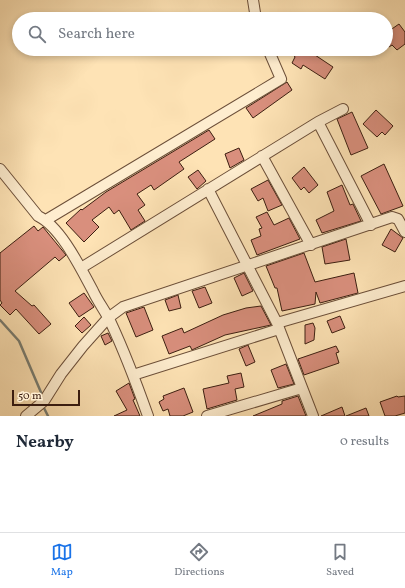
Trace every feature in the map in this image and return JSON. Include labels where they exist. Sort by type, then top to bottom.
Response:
[{"type":"street","points":[[253,0],[255,12]]},
{"type":"street","points":[[46,220],[281,79],[271,56]]},
{"type":"street","points":[[81,268],[318,122],[343,109]]},
{"type":"street","points":[[318,122],[371,225]]},
{"type":"street","points":[[262,156],[311,245]]},
{"type":"street","points":[[0,169],[38,216],[46,220],[71,251],[108,318],[133,375],[148,416]]},
{"type":"street","points":[[208,189],[278,326],[314,416]]},
{"type":"street","points":[[26,416],[44,401],[65,368],[108,318],[123,308],[396,217],[405,232]]},
{"type":"street","points":[[133,375],[278,326],[405,286]]},
{"type":"street","points":[[207,416],[302,388]]},
{"type":"building","points":[[399,24],[405,32],[405,44],[397,50],[393,46],[393,28]]},
{"type":"building","points":[[316,56],[333,67],[325,79],[303,65],[301,69],[292,63],[295,57]]},
{"type":"building","points":[[287,82],[292,90],[253,118],[246,108]]},
{"type":"building","points":[[376,110],[393,126],[385,135],[382,132],[377,137],[363,124]]},
{"type":"building","points":[[352,112],[368,148],[351,155],[337,119]]},
{"type":"building","points":[[209,130],[215,139],[179,162],[184,169],[154,190],[151,185],[137,194],[145,205],[138,210],[145,221],[131,230],[119,210],[114,214],[109,207],[92,220],[99,227],[84,242],[66,223],[81,209],[82,210],[106,192]]},
{"type":"building","points":[[239,148],[244,160],[230,168],[225,154]]},
{"type":"building","points":[[384,164],[403,206],[381,214],[361,176]]},
{"type":"building","points":[[304,167],[318,185],[309,193],[304,187],[301,190],[292,178]]},
{"type":"building","points":[[198,170],[206,181],[197,189],[188,177]]},
{"type":"building","points":[[268,180],[282,205],[268,211],[263,198],[258,201],[251,189]]},
{"type":"building","points":[[342,185],[350,205],[353,204],[361,221],[322,233],[316,220],[334,211],[327,192]]},
{"type":"building","points":[[267,212],[274,225],[289,218],[300,239],[257,255],[251,240],[261,236],[259,229],[262,228],[256,217]]},
{"type":"building","points":[[34,226],[38,231],[43,227],[66,255],[59,261],[55,257],[15,291],[32,306],[34,305],[51,324],[39,334],[16,309],[10,315],[0,305],[2,303],[0,300],[0,253]]},
{"type":"building","points":[[391,229],[403,238],[395,252],[382,245]]},
{"type":"building","points":[[346,239],[350,260],[325,264],[322,247]]},
{"type":"building","points":[[304,253],[315,282],[354,273],[358,293],[320,303],[316,292],[315,304],[282,311],[277,288],[275,288],[266,266]]},
{"type":"building","points":[[244,273],[253,291],[242,296],[234,278]]},
{"type":"building","points":[[205,287],[212,303],[199,308],[192,291]]},
{"type":"building","points":[[84,293],[94,307],[79,317],[69,303]]},
{"type":"building","points":[[178,295],[181,308],[169,311],[165,300]]},
{"type":"building","points":[[261,306],[271,325],[225,335],[192,350],[190,346],[169,354],[162,336],[182,328],[184,333],[223,315],[246,308]]},
{"type":"building","points":[[144,307],[153,330],[136,337],[126,313]]},
{"type":"building","points":[[340,316],[345,328],[332,333],[327,321]]},
{"type":"building","points":[[84,317],[91,325],[82,333],[75,326]]},
{"type":"building","points":[[313,323],[315,328],[314,340],[305,344],[305,325]]},
{"type":"building","points":[[108,333],[112,341],[105,345],[101,336]]},
{"type":"building","points":[[248,345],[255,362],[246,366],[239,349]]},
{"type":"building","points":[[336,346],[339,352],[336,353],[339,363],[304,375],[298,359]]},
{"type":"building","points":[[286,364],[294,384],[278,388],[271,370]]},
{"type":"building","points":[[241,373],[244,387],[235,389],[237,400],[207,409],[203,389],[229,383],[227,376]]},
{"type":"building","points":[[129,383],[135,399],[133,400],[140,416],[114,416],[127,410],[116,391]]},
{"type":"building","points":[[184,388],[193,412],[183,416],[170,416],[168,409],[163,411],[159,402],[164,399],[163,396]]},
{"type":"building","points":[[298,396],[306,416],[253,416],[282,404],[282,401]]},
{"type":"building","points":[[397,396],[405,396],[405,413],[395,416],[385,416],[380,402]]},
{"type":"building","points":[[342,407],[345,416],[321,416]]},
{"type":"building","points":[[366,408],[369,416],[346,416]]},
{"type":"waterway","points":[[0,320],[19,341],[43,397]]},
{"type":"waterway","points":[[43,406],[48,416]]}]
